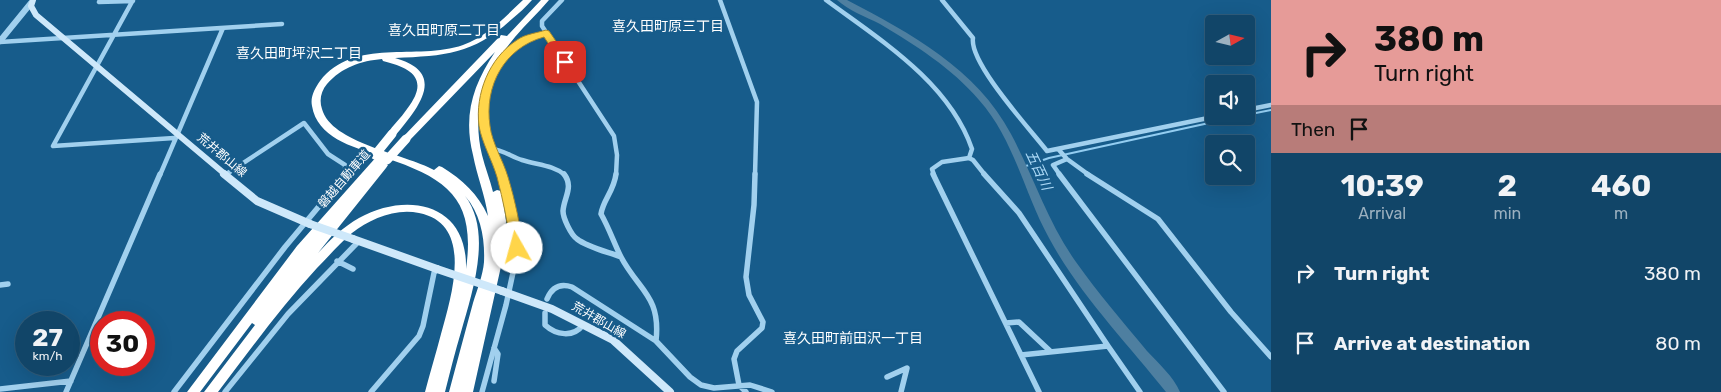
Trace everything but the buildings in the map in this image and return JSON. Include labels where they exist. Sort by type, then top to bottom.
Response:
[{"type":"highway","points":[[439,392],[470,275],[472,224],[468,208],[453,188],[438,177],[416,166],[351,142],[330,128],[320,118],[316,106],[318,94],[324,82],[340,68],[364,58],[382,55],[442,53],[466,47],[488,35],[528,0]]},
{"type":"highway","name":"磐越自動車道","points":[[193,392],[301,249],[399,137],[487,45],[535,0]]},
{"type":"highway","points":[[456,392],[489,263],[494,234],[493,209],[474,137],[473,108],[482,78],[500,50],[544,0]]},
{"type":"highway","name":"磐越自動車道","points":[[399,137],[544,0]]},
{"type":"highway","points":[[381,158],[399,137],[419,96],[421,80],[412,67],[395,60],[368,61],[349,67],[329,83],[324,94],[323,104],[329,119],[338,127],[360,139],[436,168],[457,181],[469,192],[482,213],[487,227],[489,263]]},
{"type":"highway","points":[[466,392],[497,263],[502,229],[497,194],[478,152],[474,137]]},
{"type":"highway","name":"磐越自動車道","points":[[204,392],[381,158]]},
{"type":"highway","points":[[416,166],[448,188],[464,215],[466,232],[466,260],[431,392]]},
{"type":"highway","points":[[210,392],[263,323],[334,243],[353,227],[377,213],[401,208],[419,208],[434,214],[452,229],[458,243],[460,258],[459,278],[453,312]]},
{"type":"main road","name":"荒井郡山線","points":[[32,2],[36,15],[61,38],[176,136],[267,206],[356,241],[552,309],[613,340],[670,392]]},
{"type":"street","points":[[100,0],[99,2],[133,0]]},
{"type":"street","points":[[133,0],[53,146],[176,136]]},
{"type":"street","points":[[562,0],[542,21],[542,26],[614,136],[616,149],[613,186],[602,205],[600,214],[613,236],[621,257],[645,291],[657,314],[658,331],[656,341]]},
{"type":"street","points":[[720,0],[756,96],[758,107],[754,206],[746,277],[749,295],[763,322],[762,328],[734,355],[739,385],[746,392]]},
{"type":"street","points":[[826,0],[900,55],[934,87],[968,138],[972,149],[969,158]]},
{"type":"street","points":[[942,0],[973,38],[972,45],[982,68],[1044,148],[1047,151],[1063,155],[1158,219],[1230,312],[1271,357]]},
{"type":"street","points":[[0,42],[32,2]]},
{"type":"street","points":[[0,42],[282,24]]},
{"type":"street","points":[[66,392],[223,28]]},
{"type":"street","points":[[482,392],[494,348],[505,292],[516,266],[516,235],[502,175],[483,117],[485,92],[491,74],[520,42],[546,33]]},
{"type":"street","points":[[1255,108],[1271,105]]},
{"type":"street","points":[[1205,119],[1063,155],[1053,165],[1224,392]]},
{"type":"street","points":[[174,392],[343,178],[347,169],[346,165],[328,154],[304,123],[225,175]]},
{"type":"street","points":[[492,149],[503,150],[517,158],[550,166],[562,172],[569,182],[570,188],[563,212],[573,236],[580,241],[621,257]]},
{"type":"street","points":[[969,158],[942,162],[932,169],[1039,392]]},
{"type":"street","points":[[969,158],[1019,214],[1140,392]]},
{"type":"street","points":[[225,392],[251,356],[356,241]]},
{"type":"street","points":[[337,261],[353,269]]},
{"type":"street","points":[[371,392],[419,336],[423,326],[434,273],[437,269]]},
{"type":"street","points":[[0,285],[8,284]]},
{"type":"street","points":[[547,299],[554,288],[568,285],[656,341],[690,377],[701,385],[714,388],[739,385],[756,386],[772,392]]},
{"type":"street","points":[[545,313],[545,326],[551,331],[574,333],[579,331],[584,324]]},
{"type":"street","points":[[1006,323],[1019,322],[1050,351]]},
{"type":"street","points":[[1022,355],[1108,346]]},
{"type":"street","points":[[494,348],[498,354],[494,381]]},
{"type":"street","points":[[887,377],[904,368],[907,369],[902,392]]},
{"type":"street","points":[[0,389],[71,381]]},
{"type":"waterway","name":"五百川","points":[[841,0],[915,42],[951,68],[987,103],[1010,141],[1047,225],[1059,246],[1100,302],[1174,392]]},
{"type":"waterway","points":[[1255,113],[1271,110]]},
{"type":"waterway","points":[[1023,167],[1049,158],[1205,124]]},
{"type":"district","name":"喜久田町原三丁目","points":[[668,26]]},
{"type":"district","name":"喜久田町原二丁目","points":[[444,30]]},
{"type":"district","name":"喜久田町坪沢二丁目","points":[[299,53]]},
{"type":"district","name":"喜久田町前田沢一丁目","points":[[853,338]]},
{"type":"route","points":[[517,248],[513,218],[502,175],[484,128],[483,117],[487,84],[491,74],[505,57],[520,42],[535,36],[546,33],[565,62]]}]
